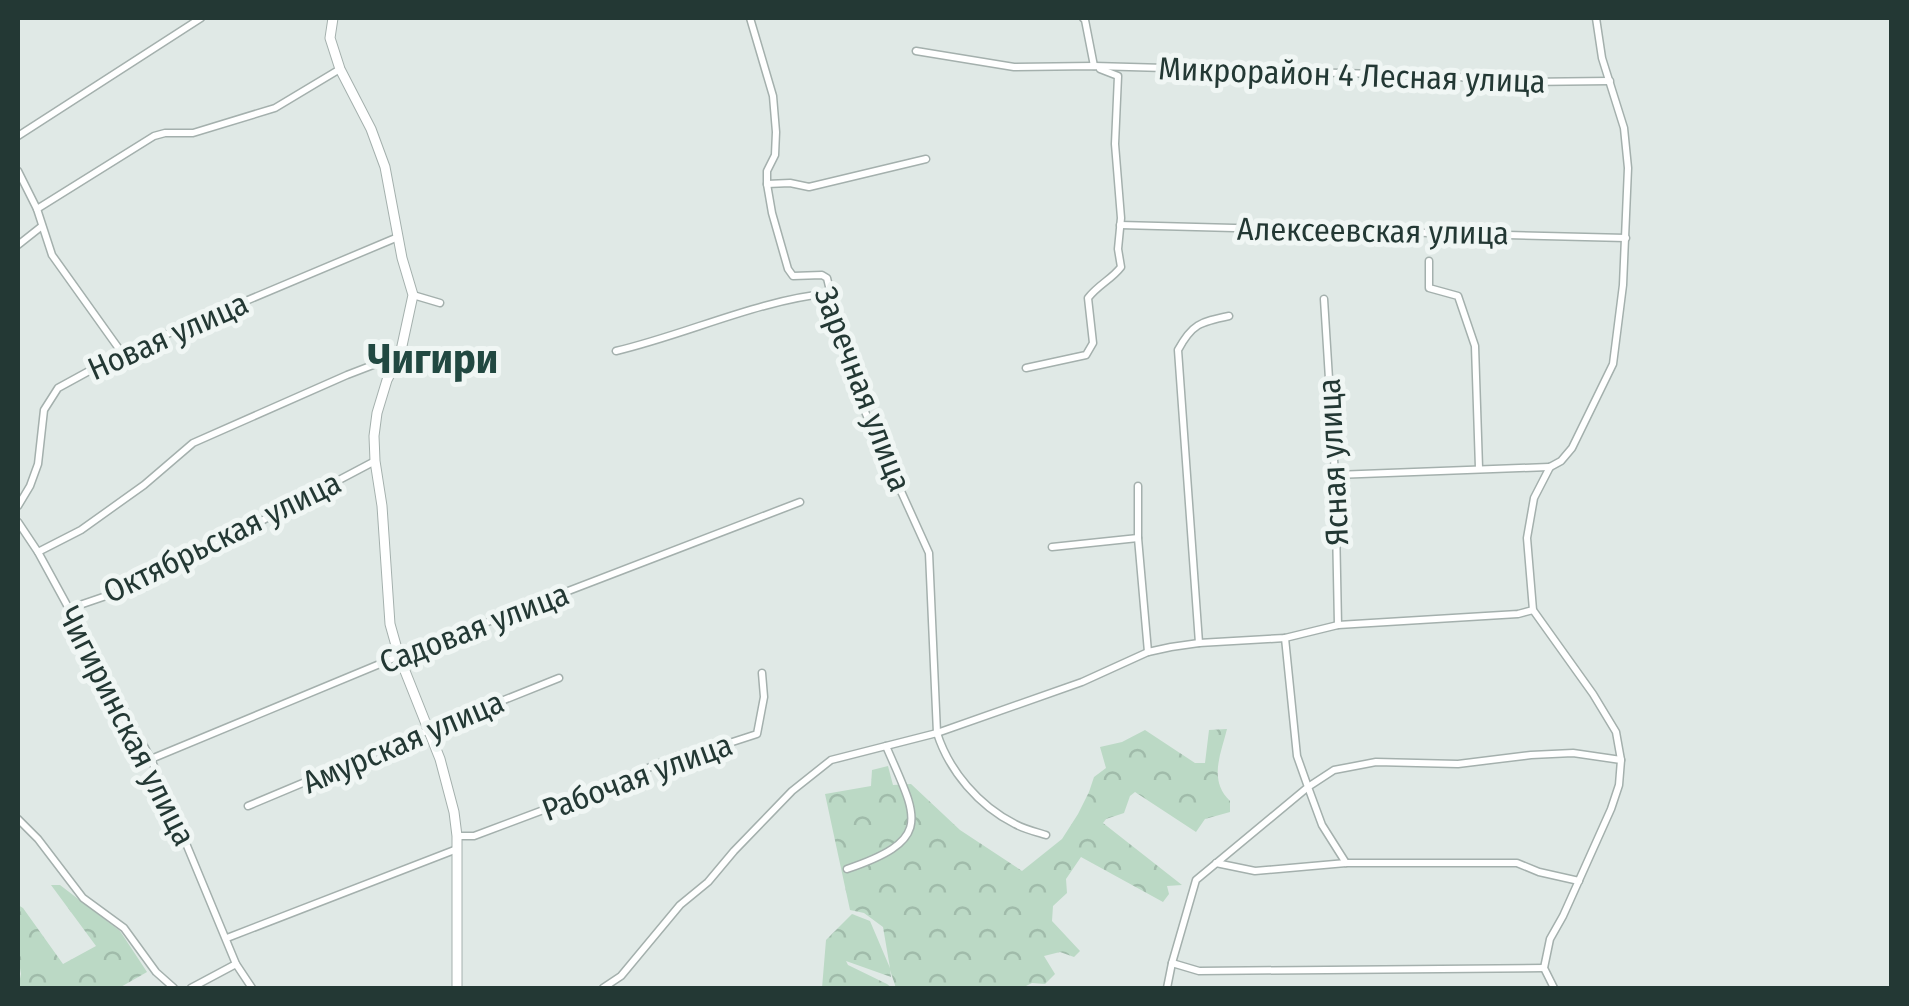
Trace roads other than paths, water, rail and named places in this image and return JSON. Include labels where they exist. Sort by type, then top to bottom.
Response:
[{"type":"street","points":[[18,136],[201,18]]},
{"type":"street","points":[[333,18],[330,38],[385,168],[413,294],[400,355],[377,412],[375,462],[390,624],[440,759],[457,836],[457,988]]},
{"type":"street","name":"Заречная улица","points":[[750,18],[773,96],[775,155],[767,171],[767,184],[788,269],[794,276],[828,278],[844,350],[866,414],[929,553],[937,733],[943,750],[958,775],[981,800],[1015,824],[1046,835]]},
{"type":"street","points":[[1026,368],[1086,355],[1093,343],[1088,298],[1121,267],[1115,144],[1118,76],[1094,66],[1083,18]]},
{"type":"street","points":[[1335,475],[1550,467],[1572,448],[1613,364],[1626,238],[1628,168],[1624,128],[1602,58],[1596,18]]},
{"type":"street","name":"Микрорайон 4 Лесная улица","points":[[916,51],[1014,68],[1094,66],[1448,76],[1515,82],[1610,81]]},
{"type":"street","points":[[37,209],[154,136],[193,133],[274,108],[340,69]]},
{"type":"street","points":[[767,184],[790,183],[809,188],[926,159]]},
{"type":"street","points":[[18,171],[37,209],[52,254],[122,352]]},
{"type":"street","name":"Алексеевская улица","points":[[1120,224],[1626,238]]},
{"type":"street","points":[[18,245],[42,226]]},
{"type":"street","name":"Новая улица","points":[[18,506],[38,464],[42,418],[54,390],[122,352],[398,238]]},
{"type":"street","points":[[1429,261],[1429,288],[1458,296],[1475,346],[1480,468]]},
{"type":"street","points":[[616,351],[798,296],[832,293]]},
{"type":"street","points":[[413,294],[440,302]]},
{"type":"street","name":"Ясная улица","points":[[1324,299],[1335,475],[1338,625]]},
{"type":"street","points":[[1198,642],[1178,350],[1190,328],[1229,316]]},
{"type":"street","points":[[38,552],[81,530],[144,485],[192,442],[400,355]]},
{"type":"street","name":"Октябрьская улица","points":[[68,609],[144,583],[375,462]]},
{"type":"street","points":[[1550,467],[1534,498],[1527,538],[1533,610],[1616,732],[1620,760],[1611,809],[1550,938],[1544,968],[1554,988]]},
{"type":"street","points":[[1138,486],[1138,538],[1148,652]]},
{"type":"street","name":"Садовая улица","points":[[151,759],[399,656],[800,502]]},
{"type":"street","name":"Чигиринская улица","points":[[18,522],[151,759],[236,964],[252,988]]},
{"type":"street","points":[[1052,547],[1138,538]]},
{"type":"street","points":[[603,988],[621,976],[680,905],[708,882],[780,803],[831,760],[937,733],[1082,682],[1148,652],[1198,642],[1285,638],[1338,625],[1533,610]]},
{"type":"street","points":[[1285,638],[1298,756],[1322,825],[1346,863]]},
{"type":"street","name":"Рабочая улица","points":[[457,836],[474,836],[677,756],[757,734],[764,697],[762,673]]},
{"type":"street","name":"Амурская улица","points":[[248,806],[558,678]]},
{"type":"street","points":[[847,869],[874,861],[912,828],[913,808],[886,746]]},
{"type":"street","points":[[1167,988],[1196,880],[1334,770],[1376,762],[1458,764],[1573,753],[1620,760]]},
{"type":"street","points":[[18,819],[83,898],[124,928],[156,972],[174,988]]},
{"type":"street","points":[[227,938],[457,849]]},
{"type":"street","points":[[1216,864],[1256,871],[1346,863],[1516,864],[1579,881]]},
{"type":"street","points":[[1172,963],[1199,971],[1544,968]]},
{"type":"street","points":[[191,988],[236,964]]},
{"type":"district","name":"Чигири","points":[[433,359]]}]
